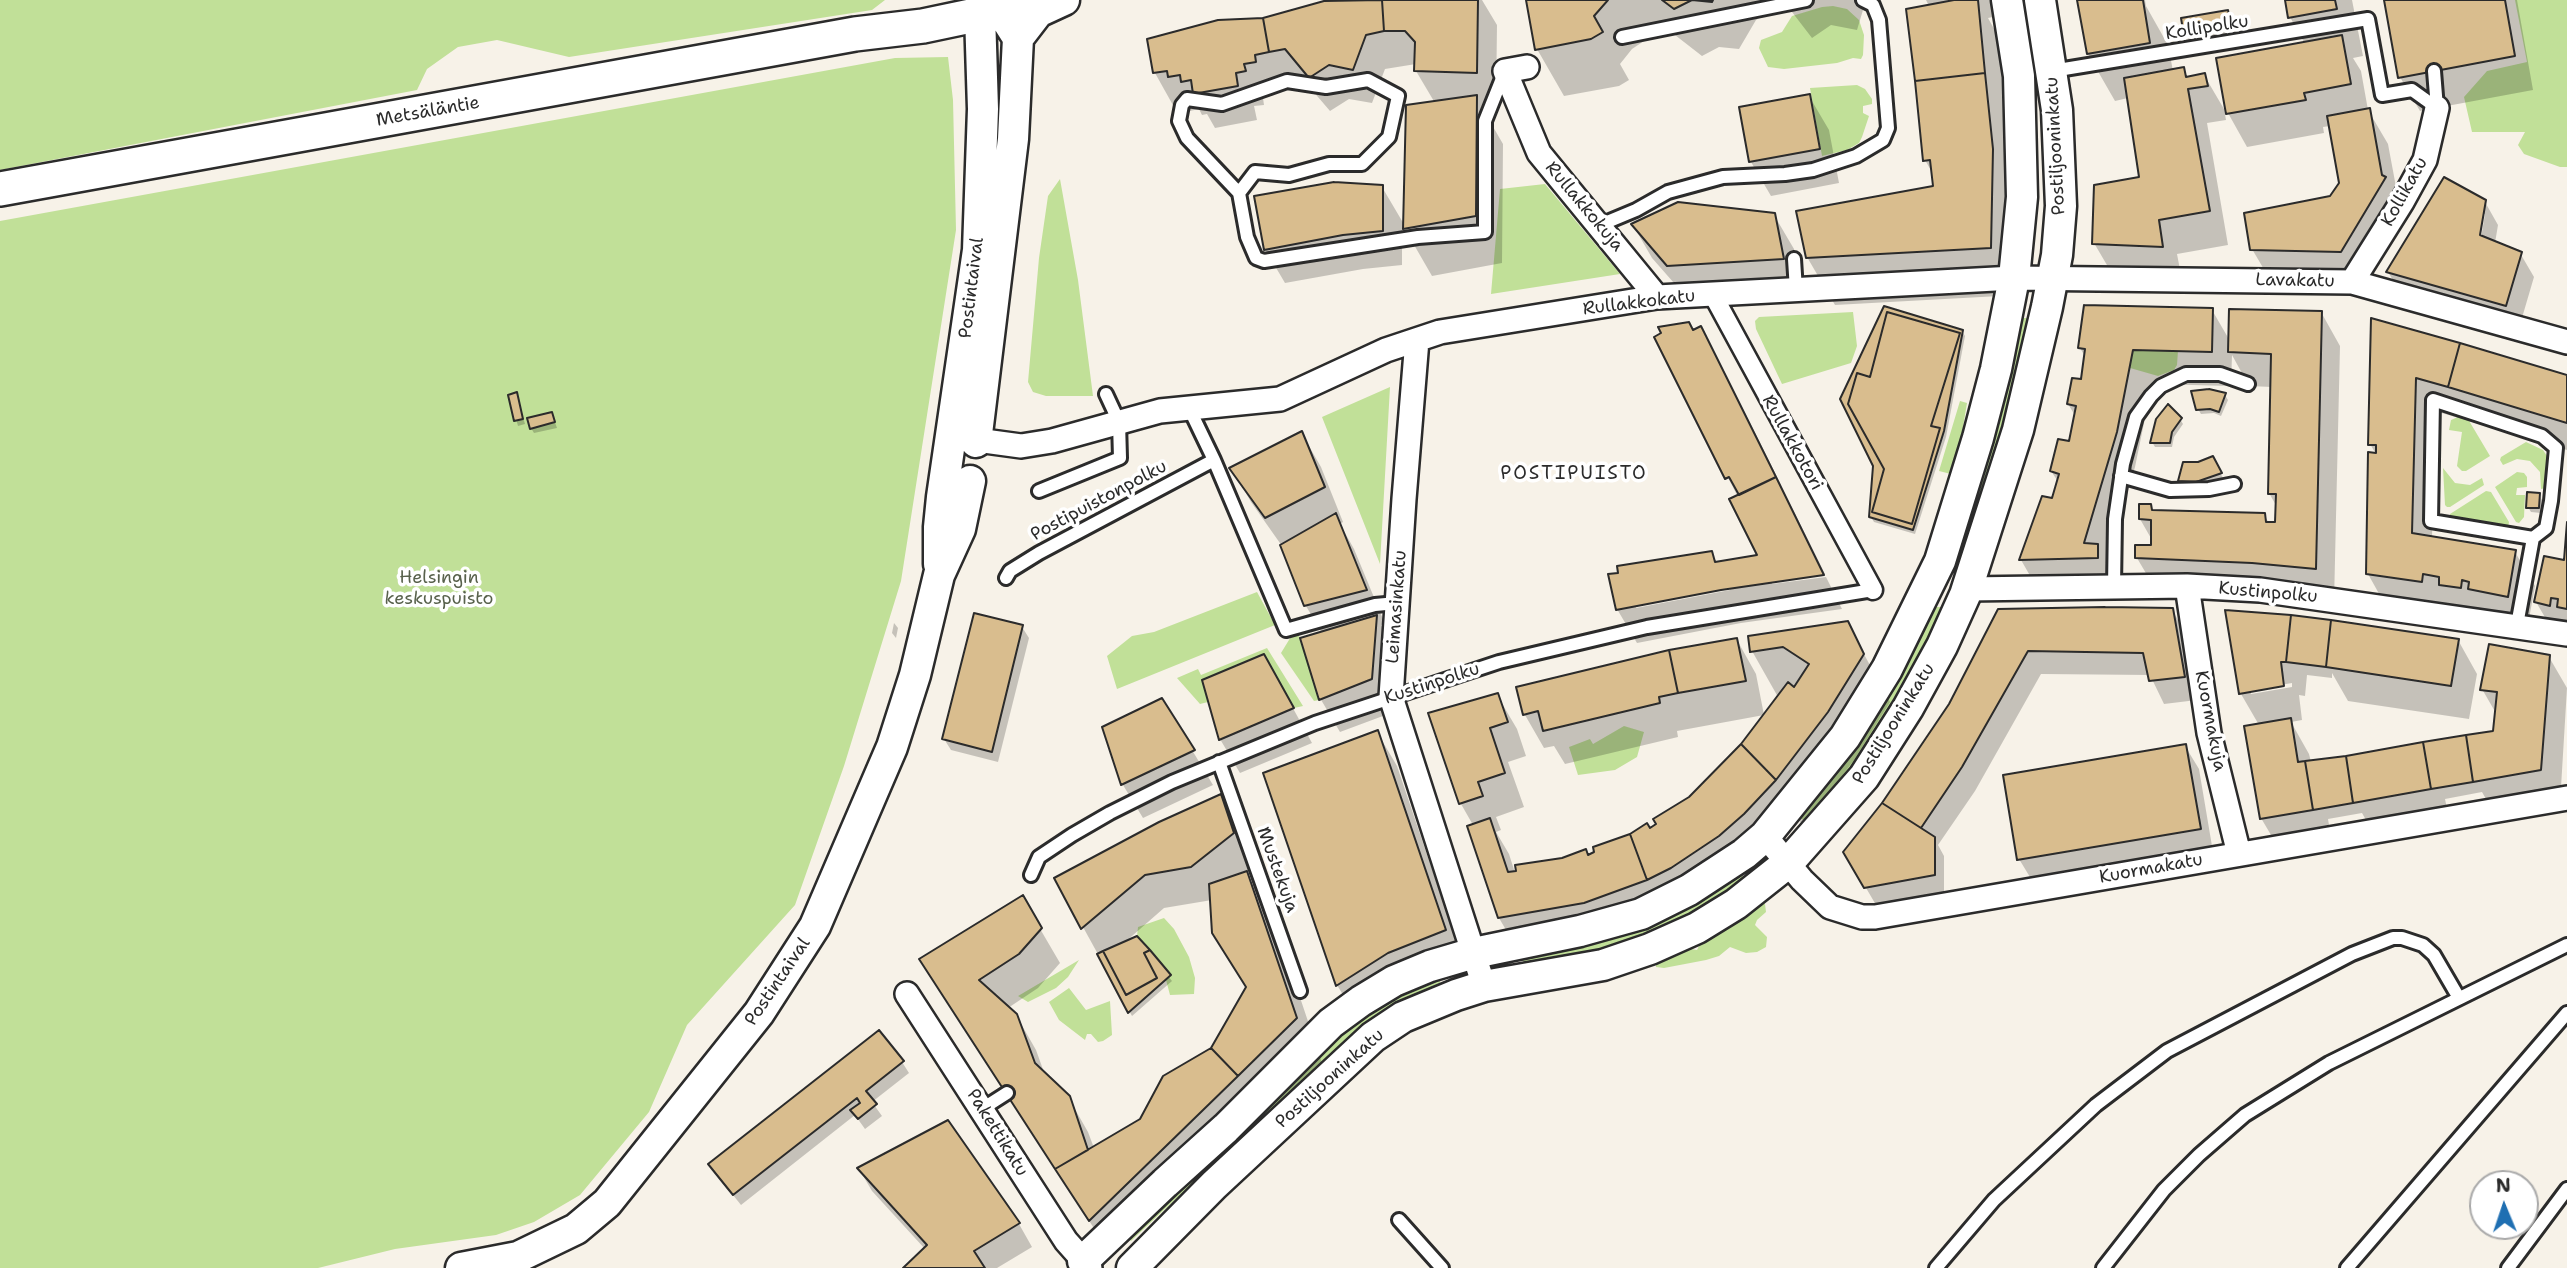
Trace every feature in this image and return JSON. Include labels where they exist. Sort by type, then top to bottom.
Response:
[{"type":"main road","name":"Metsäläntie","points":[[855,34],[879,20],[935,0]]},
{"type":"main road","name":"Metsäläntie","points":[[0,189],[855,34],[923,26],[996,4]]},
{"type":"street","points":[[996,4],[1018,38],[1038,12],[1064,0]]},
{"type":"street","name":"Postiljooninkatu","points":[[1087,1265],[1165,1183],[1226,1128],[1331,1023],[1394,981],[1430,966],[1474,953],[1580,932],[1641,914],[1698,884],[1744,854],[1765,836],[1844,737],[1887,669],[1927,593],[1940,561],[1978,438],[1998,357],[2014,278],[2022,197],[2019,76],[2007,0]]},
{"type":"street","name":"Postiljooninkatu","points":[[1132,1268],[1214,1185],[1373,1037],[1403,1017],[1484,986],[1603,965],[1650,949],[1697,928],[1736,904],[1789,862],[1864,777],[1937,657],[1967,589],[2018,430],[2047,307],[2058,243],[2061,205],[2057,110],[2040,0]]},
{"type":"street","name":"Postintaival","points":[[461,1268],[520,1263],[576,1229],[607,1203],[759,1013],[816,926],[892,747],[915,675],[939,575],[960,529],[970,481],[964,439],[978,250],[983,109],[996,4]]},
{"type":"street","name":"Postintaival","points":[[939,575],[939,527],[964,439],[1013,139],[1018,38]]},
{"type":"street","name":"Rullakkokuja","points":[[1516,69],[1539,153],[1657,297]]},
{"type":"street","name":"Kollikatu","points":[[2352,282],[2425,160],[2437,108]]},
{"type":"street","name":"Lavakatu","points":[[2014,278],[2352,282],[2565,337]]},
{"type":"street","name":"Rullakkokatu","points":[[964,439],[1021,446],[1052,441],[1160,411],[1280,399],[1386,350],[1440,332],[1486,323],[1657,297],[2014,278]]},
{"type":"street","name":"Rullakkotori","points":[[1713,295],[1872,590]]},
{"type":"street","name":"Leimasinkatu","points":[[1417,340],[1391,697],[1484,986]]},
{"type":"street","name":"Kustinpolku","points":[[1967,589],[2187,586],[2260,590],[2567,634]]},
{"type":"street","name":"Kuormakuja","points":[[2187,586],[2209,733],[2239,854]]},
{"type":"street","name":"Kuormakatu","points":[[1765,836],[1802,880],[1830,907],[1862,917],[1875,917],[2567,797]]},
{"type":"street","name":"Pakettikatu","points":[[907,994],[1057,1228],[1087,1265]]},
{"type":"lane","points":[[1622,37],[1806,0]]},
{"type":"lane","points":[[1600,225],[1636,210],[1668,192],[1723,177],[1813,170],[1856,156],[1883,140],[1888,128],[1880,20],[1873,5],[1863,0]]},
{"type":"lane","name":"Kollipolku","points":[[2052,71],[2368,19],[2382,95],[2412,90],[2437,108]]},
{"type":"lane","points":[[1239,193],[1255,172],[1289,175],[1329,164],[1362,164],[1389,137],[1398,96],[1367,80],[1326,87],[1287,81],[1222,104],[1187,99],[1182,105],[1179,121],[1187,138],[1239,193],[1247,237],[1256,258],[1264,261],[1418,237],[1485,232],[1485,121],[1516,69]]},
{"type":"lane","points":[[2434,71],[2437,108]]},
{"type":"lane","points":[[1794,259],[1796,290]]},
{"type":"lane","points":[[2114,587],[2115,519],[2121,476],[2136,417],[2161,386],[2186,374],[2220,374],[2248,384]]},
{"type":"lane","points":[[1039,491],[1120,458],[1119,422],[1106,394]]},
{"type":"lane","points":[[2516,625],[2533,538],[2546,528],[2556,448],[2542,436],[2433,400],[2431,521],[2533,538]]},
{"type":"lane","points":[[1189,408],[1286,629],[1375,605],[1397,603]]},
{"type":"lane","name":"Postipuistonpolku","points":[[1006,579],[1010,571],[1039,553],[1214,460]]},
{"type":"lane","points":[[2121,476],[2170,490],[2209,489],[2234,484]]},
{"type":"lane","name":"Kustinpolku","points":[[1031,875],[1039,857],[1072,835],[1172,782],[1315,723],[1391,697],[1499,662],[1647,627],[1872,590]]},
{"type":"lane","name":"Mustekuja","points":[[1219,762],[1300,991]]},
{"type":"lane","points":[[1936,1268],[1994,1200],[2096,1105],[2167,1051],[2352,954],[2393,939],[2402,938],[2423,945],[2434,955],[2459,998]]},
{"type":"lane","points":[[2103,1268],[2164,1191],[2199,1155],[2245,1115],[2329,1063],[2567,945]]},
{"type":"lane","points":[[2347,1268],[2567,1013]]},
{"type":"lane","points":[[982,1109],[1007,1093]]},
{"type":"lane","points":[[2508,1268],[2567,1189]]},
{"type":"lane","points":[[1399,1220],[1442,1268]]},
{"type":"green space","points":[[0,0],[885,0],[872,10],[569,57],[497,40],[458,47],[427,69],[417,90],[0,170]]},
{"type":"green space","points":[[2515,0],[2567,0],[2567,167],[2524,154],[2518,145],[2525,132],[2472,132],[2464,97],[2487,71],[2527,62]]},
{"type":"green space","points":[[1833,6],[1847,9],[1859,20],[1864,35],[1861,59],[1784,69],[1768,67],[1759,48],[1761,40],[1782,32],[1792,16]]},
{"type":"green space","name":"Helsingin keskuspuisto","points":[[948,57],[953,100],[956,230],[901,581],[844,766],[795,905],[687,1025],[649,1112],[580,1195],[534,1222],[496,1235],[395,1249],[318,1268],[0,1268],[0,221],[895,58]]},
{"type":"green space","points":[[1857,85],[1865,89],[1872,99],[1872,104],[1863,106],[1863,113],[1869,116],[1862,137],[1859,143],[1847,150],[1822,156],[1810,88]]},
{"type":"green space","points":[[1060,179],[1078,280],[1093,396],[1046,396],[1033,392],[1028,382],[1039,258],[1048,196]]},
{"type":"green space","points":[[1545,184],[1620,274],[1491,294],[1500,189]]},
{"type":"green space","points":[[1853,312],[1857,346],[1851,363],[1782,384],[1756,329],[1755,321],[1759,317]]},
{"type":"green space","points":[[2017,318],[2030,318],[1984,494],[1961,569],[1948,569]]},
{"type":"green space","points":[[2133,350],[2178,351],[2177,365],[2174,370],[2158,376],[2130,368]]},
{"type":"green space","points":[[1390,387],[1380,564],[1322,417]]},
{"type":"green space","points":[[1960,401],[1967,403],[1955,475],[1939,471]]},
{"type":"green space","points":[[2465,414],[2490,456],[2462,471],[2457,466],[2462,432],[2449,430],[2451,420]]},
{"type":"green space","points":[[2526,442],[2543,450],[2547,456],[2546,488],[2541,489],[2540,472],[2530,461],[2517,459],[2503,465],[2500,460]]},
{"type":"green space","points":[[2443,468],[2455,483],[2470,485],[2482,478],[2484,485],[2447,507]]},
{"type":"green space","points":[[2517,472],[2524,473],[2527,477],[2527,487],[2517,488],[2516,495],[2525,495],[2524,517],[2519,523],[2495,487]]},
{"type":"green space","points":[[2486,491],[2491,492],[2509,522],[2508,528],[2450,519],[2450,514]]},
{"type":"green space","points":[[1257,592],[1275,625],[1117,689],[1107,656],[1132,636],[1154,632]]},
{"type":"green space","points":[[1933,607],[1946,607],[1917,666],[1854,764],[1806,823],[1798,815]]},
{"type":"green space","points":[[1298,632],[1319,700],[1314,701],[1281,653],[1292,635]]},
{"type":"green space","points":[[1267,648],[1303,706],[1294,708],[1264,654],[1202,680],[1208,702],[1200,704],[1177,678],[1198,669],[1201,675]]},
{"type":"green space","points":[[1624,726],[1644,732],[1637,757],[1615,770],[1578,775],[1569,747],[1590,739],[1593,744]]},
{"type":"green space","points":[[1738,871],[1745,879],[1717,901],[1678,922],[1630,942],[1573,958],[1524,966],[1522,955]]},
{"type":"green space","points":[[1762,902],[1766,912],[1755,925],[1767,937],[1766,947],[1757,952],[1746,953],[1730,947],[1719,956],[1706,960],[1656,967],[1656,960],[1685,948],[1697,950],[1702,940]]},
{"type":"green space","points":[[1164,918],[1174,929],[1189,957],[1195,978],[1194,994],[1170,995],[1166,980],[1171,975],[1137,936],[1138,927]]},
{"type":"green space","points":[[1079,960],[1068,977],[1056,988],[1028,1002],[1018,996]]},
{"type":"green space","points":[[1437,975],[1442,986],[1369,1024],[1340,1047],[1131,1241],[1128,1237],[1300,1069],[1368,1010]]},
{"type":"green space","points":[[1069,988],[1086,1010],[1110,1001],[1112,1035],[1098,1042],[1091,1034],[1087,1034],[1085,1040],[1059,1020],[1049,1002]]},
{"type":"building","points":[[1382,0],[1384,31],[1366,35],[1353,70],[1329,65],[1309,78],[1285,49],[1269,52],[1263,18],[1324,1]]},
{"type":"building","points":[[1382,0],[1478,0],[1477,73],[1414,71],[1415,42],[1405,31],[1384,31]]},
{"type":"building","points":[[1526,0],[1608,0],[1594,16],[1603,32],[1591,39],[1535,50]]},
{"type":"building","points":[[1662,0],[1692,0],[1674,9]]},
{"type":"building","points":[[1954,0],[1978,0],[1985,73],[1915,81],[1906,9]]},
{"type":"building","points":[[2077,0],[2143,0],[2150,43],[2087,54]]},
{"type":"building","points":[[2285,0],[2335,0],[2337,9],[2288,18]]},
{"type":"building","points":[[2384,0],[2505,0],[2515,56],[2398,78]]},
{"type":"building","points":[[2228,10],[2232,28],[2184,36],[2181,18]]},
{"type":"building","points":[[1263,18],[1269,52],[1255,55],[1256,62],[1244,64],[1246,71],[1236,73],[1238,86],[1193,94],[1191,80],[1181,82],[1180,75],[1168,77],[1167,71],[1153,73],[1147,39],[1218,20]]},
{"type":"building","points":[[2342,35],[2351,84],[2304,93],[2306,100],[2226,114],[2216,58]]},
{"type":"building","points":[[2184,67],[2186,77],[2205,73],[2208,86],[2188,89],[2210,211],[2159,220],[2163,247],[2092,244],[2094,185],[2139,177],[2124,78]]},
{"type":"building","points":[[1985,73],[1993,149],[1991,248],[1806,258],[1796,211],[1933,186],[1930,160],[1923,161],[1915,81]]},
{"type":"building","points":[[1810,94],[1820,149],[1749,162],[1739,107]]},
{"type":"building","points":[[1477,95],[1476,216],[1403,229],[1406,105]]},
{"type":"building","points":[[2370,108],[2382,175],[2386,177],[2341,252],[2250,250],[2244,213],[2330,196],[2339,183],[2327,116]]},
{"type":"building","points":[[2444,177],[2486,200],[2480,235],[2522,252],[2506,306],[2386,272]]},
{"type":"building","points":[[1334,182],[1383,185],[1383,231],[1343,235],[1264,250],[1254,196]]},
{"type":"building","points":[[1678,202],[1775,213],[1784,259],[1667,266],[1631,224]]},
{"type":"building","points":[[2084,305],[2213,308],[2212,352],[2133,350],[2117,432],[2084,543],[2098,544],[2098,558],[2019,560],[2042,496],[2052,498],[2059,474],[2050,471],[2058,439],[2069,441],[2076,406],[2067,404],[2072,378],[2081,379],[2085,349],[2078,348]]},
{"type":"building","points":[[1884,306],[1963,330],[1944,431],[1913,530],[1869,517],[1873,466],[1840,399]],"holes":[[[1887,312],[1960,333],[1931,426],[1940,428],[1912,524],[1872,512],[1884,469],[1848,404],[1857,373],[1870,377]]]},
{"type":"building","points":[[2229,309],[2322,311],[2316,569],[2252,563],[2135,558],[2135,545],[2151,545],[2151,520],[2139,519],[2139,504],[2151,504],[2152,510],[2265,513],[2266,522],[2275,522],[2276,494],[2268,494],[2271,354],[2228,352]]},
{"type":"building","points":[[1887,312],[1960,333],[1931,426],[1940,428],[1912,524],[1872,512],[1884,469],[1848,404],[1857,373],[1870,377]]},
{"type":"building","points":[[2371,318],[2460,343],[2448,387],[2416,378],[2412,533],[2516,550],[2508,597],[2468,589],[2469,582],[2462,580],[2461,588],[2439,585],[2439,577],[2423,574],[2422,582],[2366,574],[2368,452],[2376,453],[2376,445],[2368,445]]},
{"type":"building","points":[[1689,322],[1693,330],[1701,326],[1776,477],[1739,495],[1729,477],[1725,479],[1654,337],[1661,333],[1658,327]]},
{"type":"building","points":[[2460,343],[2567,375],[2567,423],[2448,387]]},
{"type":"building","points":[[2209,389],[2226,393],[2219,412],[2210,409],[2196,410],[2191,391]]},
{"type":"building","points":[[517,392],[523,419],[514,421],[508,395]]},
{"type":"building","points":[[2168,404],[2182,418],[2172,432],[2170,443],[2150,443],[2156,419]]},
{"type":"building","points":[[552,412],[555,422],[530,429],[527,418]]},
{"type":"building","points":[[1302,431],[1325,487],[1265,518],[1229,468]]},
{"type":"building","points":[[2213,456],[2222,473],[2196,482],[2178,481],[2183,462],[2198,462]]},
{"type":"building","points":[[1776,477],[1824,575],[1721,590],[1616,610],[1608,574],[1618,573],[1617,566],[1712,551],[1715,562],[1757,555],[1729,499]]},
{"type":"building","points":[[2527,492],[2540,493],[2539,508],[2526,508]]},
{"type":"building","points":[[1336,513],[1367,590],[1304,606],[1280,545]]},
{"type":"building","points":[[2567,522],[2567,609],[2557,607],[2558,599],[2551,598],[2550,606],[2534,602],[2544,556],[2564,560]]},
{"type":"building","points":[[2173,608],[2185,677],[2149,681],[2143,653],[2028,651],[1962,767],[1921,828],[1882,803],[1949,704],[1998,609]]},
{"type":"building","points":[[2225,610],[2291,615],[2286,662],[2281,662],[2284,686],[2239,694]]},
{"type":"building","points":[[974,613],[1023,625],[992,752],[942,739]]},
{"type":"building","points":[[1377,615],[1372,679],[1319,700],[1300,638]]},
{"type":"building","points":[[2291,615],[2331,620],[2326,667],[2286,662]]},
{"type":"building","points":[[2331,620],[2459,639],[2451,686],[2326,667]]},
{"type":"building","points":[[1848,621],[1864,654],[1828,712],[1776,780],[1741,744],[1788,682],[1794,687],[1809,664],[1783,647],[1750,652],[1748,636]]},
{"type":"building","points":[[1737,638],[1746,681],[1678,693],[1669,650]]},
{"type":"building","points":[[2489,644],[2550,655],[2541,770],[2473,782],[2466,735],[2493,731],[2497,692],[2480,690]]},
{"type":"building","points":[[1669,650],[1678,693],[1659,697],[1660,703],[1543,731],[1538,711],[1523,715],[1516,687]]},
{"type":"building","points":[[1264,654],[1294,708],[1219,740],[1202,680]]},
{"type":"building","points":[[1498,693],[1508,722],[1490,728],[1505,773],[1478,782],[1483,796],[1459,804],[1428,713]]},
{"type":"building","points":[[1162,698],[1195,750],[1121,785],[1102,727]]},
{"type":"building","points":[[2291,718],[2298,762],[2305,761],[2313,810],[2260,819],[2244,726]]},
{"type":"building","points":[[1378,730],[1446,930],[1388,953],[1336,986],[1263,773]]},
{"type":"building","points":[[2466,735],[2473,782],[2431,789],[2423,742]]},
{"type":"building","points":[[2423,742],[2431,789],[2353,803],[2346,756]]},
{"type":"building","points":[[1741,744],[1776,780],[1719,836],[1671,868],[1647,880],[1630,834],[1647,823],[1650,828],[1656,824],[1653,819],[1689,797]]},
{"type":"building","points":[[2186,744],[2201,829],[2017,860],[2003,775]]},
{"type":"building","points":[[2346,756],[2353,803],[2313,810],[2305,761]]},
{"type":"building","points":[[1221,794],[1234,833],[1191,867],[1145,875],[1081,929],[1054,878],[1159,822]]},
{"type":"building","points":[[1882,803],[1935,837],[1935,875],[1864,888],[1843,852]]},
{"type":"building","points":[[1490,818],[1508,872],[1516,871],[1515,865],[1562,858],[1586,849],[1588,855],[1594,852],[1593,847],[1630,834],[1647,880],[1584,903],[1498,918],[1467,826]]},
{"type":"building","points":[[1247,871],[1297,1018],[1238,1076],[1211,1048],[1246,987],[1212,933],[1209,884]]},
{"type":"building","points":[[1023,895],[1042,928],[1019,954],[979,980],[1017,1014],[1035,1063],[1070,1096],[1088,1150],[1055,1169],[919,959]]},
{"type":"building","points":[[1137,936],[1150,950],[1144,953],[1157,978],[1126,995],[1103,951]]},
{"type":"building","points":[[1150,950],[1171,975],[1128,1013],[1097,954],[1103,951],[1126,995],[1157,978],[1144,953]]},
{"type":"building","points":[[879,1030],[904,1061],[866,1091],[877,1104],[858,1119],[850,1110],[860,1103],[857,1098],[733,1195],[708,1164]]},
{"type":"building","points":[[1211,1048],[1238,1076],[1089,1221],[1055,1169],[1140,1119],[1163,1076]]},
{"type":"building","points":[[948,1120],[1020,1223],[974,1251],[985,1268],[903,1268],[927,1245],[857,1168]]},
{"type":"district","name":"POSTIPUISTO","points":[[1574,474]]}]
